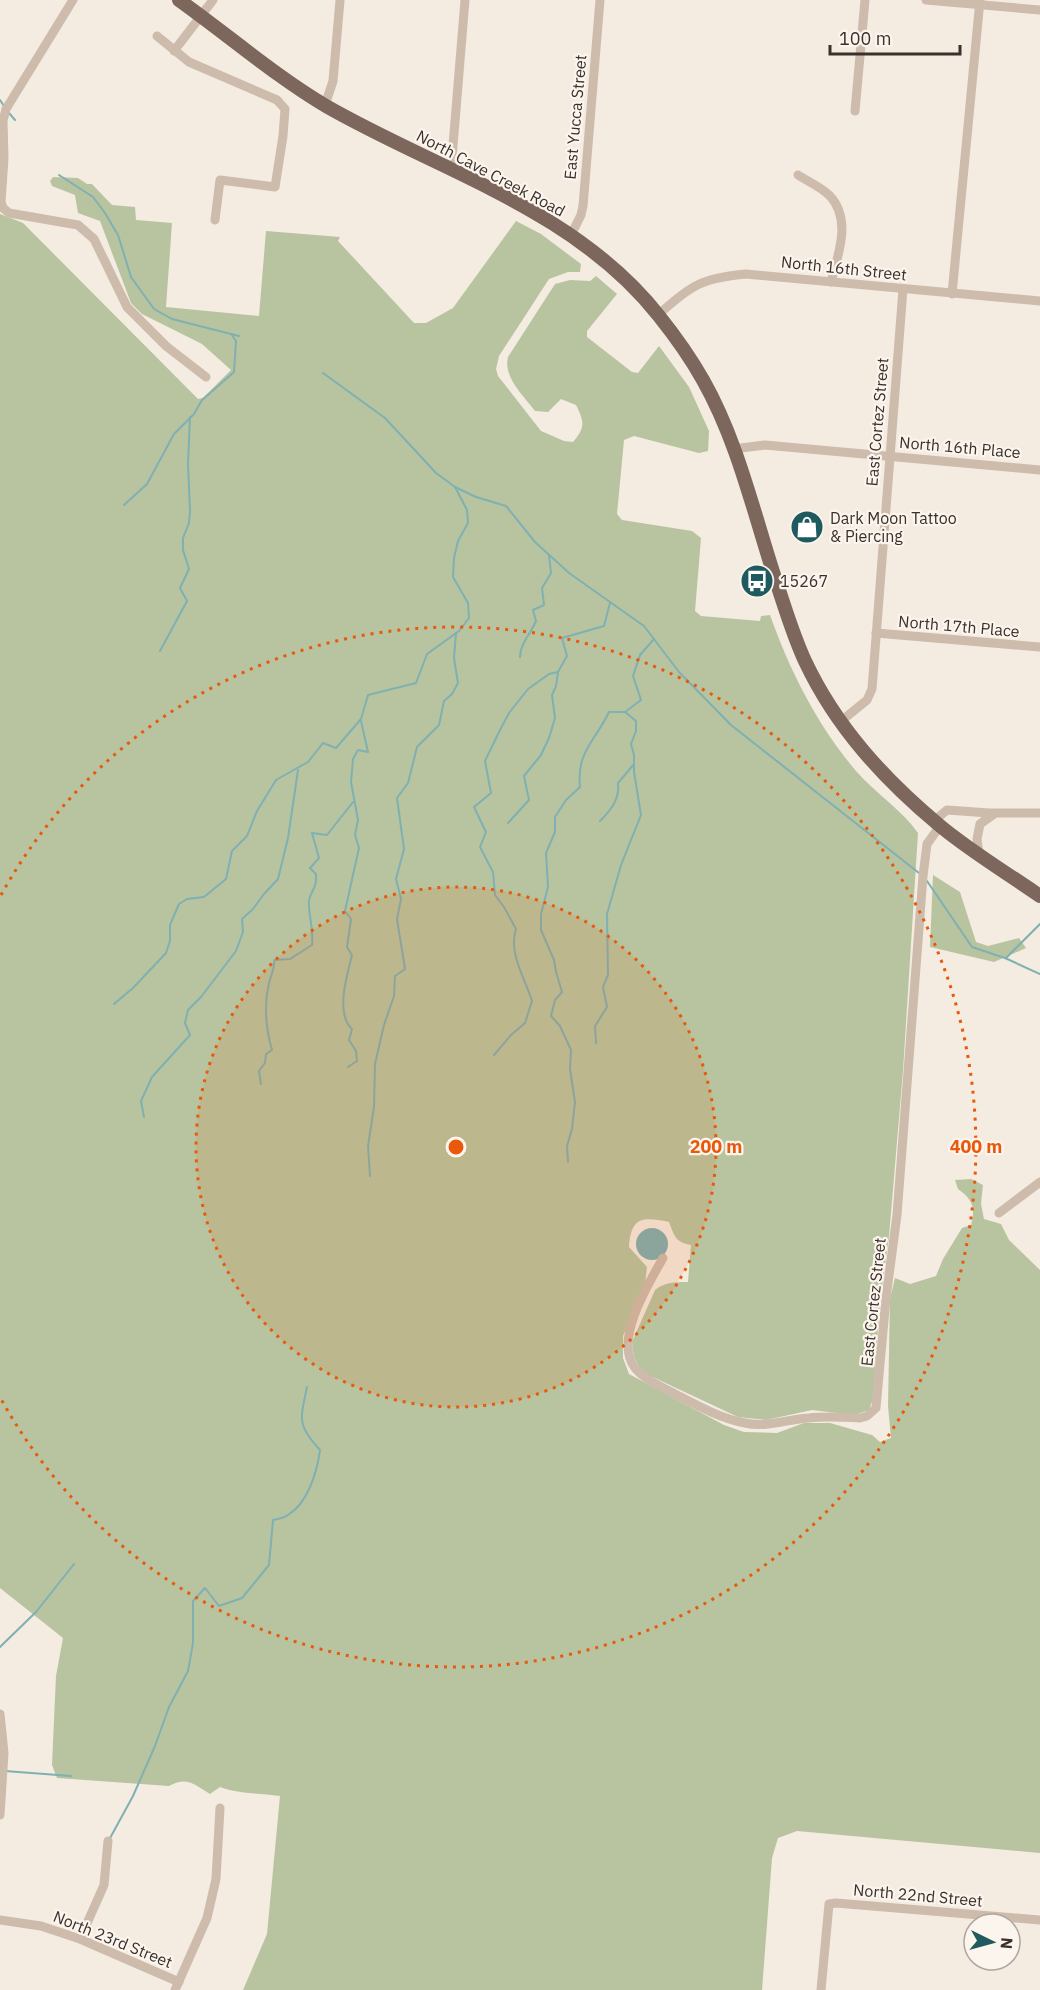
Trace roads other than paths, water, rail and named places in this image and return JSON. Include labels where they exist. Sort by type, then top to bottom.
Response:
[{"type":"main road","name":"North Cave Creek Road","points":[[179,0],[267,68],[325,105],[525,207],[571,235],[626,281],[658,315],[704,381],[733,449],[793,633],[806,663],[840,722],[872,763],[937,823],[1040,896]]},
{"type":"street","points":[[73,0],[6,109],[2,121],[4,158],[1,202],[3,208],[9,213],[78,225],[94,239],[127,307],[166,346],[206,377]]},
{"type":"street","points":[[174,51],[213,0]]},
{"type":"street","points":[[325,105],[333,81],[340,0]]},
{"type":"street","points":[[451,170],[465,0]]},
{"type":"street","name":"East Yucca Street","points":[[571,235],[580,218],[583,206],[600,0]]},
{"type":"street","points":[[855,111],[865,0]]},
{"type":"street","points":[[926,0],[980,2],[1040,10]]},
{"type":"street","points":[[952,294],[980,2]]},
{"type":"street","points":[[157,36],[189,62],[283,104],[286,116],[275,187],[220,180],[215,220]]},
{"type":"street","points":[[798,175],[832,198],[842,222],[842,234],[831,282]]},
{"type":"street","name":"North 16th Street","points":[[658,315],[690,289],[720,276],[746,274],[1040,301]]},
{"type":"street","name":"East Cortez Street","points":[[840,722],[854,712],[870,694],[903,289]]},
{"type":"street","name":"North 16th Place","points":[[733,449],[765,445],[1040,470]]},
{"type":"street","name":"North 17th Place","points":[[876,633],[1040,648]]},
{"type":"street","points":[[937,823],[947,810],[1040,813]]},
{"type":"street","points":[[979,854],[980,824],[996,813]]},
{"type":"street","name":"East Cortez Street","points":[[663,1258],[648,1284],[627,1335],[631,1360],[635,1369],[653,1382],[692,1402],[746,1424],[780,1424],[808,1418],[860,1418],[867,1416],[876,1408],[886,1298],[897,1215],[923,876],[927,844],[937,823]]},
{"type":"street","points":[[999,1213],[1040,1182]]},
{"type":"street","points":[[0,1714],[4,1753],[0,1815]]},
{"type":"street","points":[[177,1986],[207,1918],[216,1879],[220,1808]]},
{"type":"street","points":[[80,1938],[104,1885],[108,1841]]},
{"type":"street","name":"North 22nd Street","points":[[821,1990],[829,1904],[1040,1920]]},
{"type":"street","name":"North 23rd Street","points":[[0,1920],[41,1926],[80,1938],[177,1986]]},
{"type":"water","points":[[652,1228],[663,1233],[668,1244],[663,1255],[652,1260],[641,1255],[636,1244],[641,1233]]},
{"type":"waterway","points":[[0,100],[4,106]]},
{"type":"waterway","points":[[9,113],[15,120]]},
{"type":"waterway","points":[[59,175],[93,197],[105,213],[118,235],[131,277],[154,309],[172,319],[239,336]]},
{"type":"waterway","points":[[124,505],[147,484],[174,434],[194,414],[202,400],[234,372],[236,341],[232,335]]},
{"type":"waterway","points":[[323,373],[385,418],[436,473],[455,487],[476,497],[506,506],[535,542],[569,573],[644,626],[679,672],[731,725],[919,873]]},
{"type":"waterway","points":[[160,651],[187,601],[180,588],[189,569],[183,550],[183,538],[189,523],[190,511],[188,464],[190,417]]},
{"type":"waterway","points":[[114,1004],[133,988],[166,953],[170,941],[170,925],[179,904],[187,899],[204,897],[226,879],[232,851],[247,836],[257,811],[276,780],[308,762],[323,743],[336,748],[361,719],[368,695],[416,683],[427,654],[459,631],[469,618],[468,603],[453,577],[458,541],[468,523],[467,510],[455,487]]},
{"type":"waterway","points":[[520,657],[520,652],[536,621],[533,610],[544,605],[542,588],[551,573],[549,555]]},
{"type":"waterway","points":[[494,1055],[525,1023],[532,1001],[518,965],[514,947],[516,929],[495,895],[493,872],[480,847],[486,832],[474,807],[491,793],[485,761],[509,713],[528,689],[549,674],[558,672],[567,656],[562,638],[604,626],[610,603]]},
{"type":"waterway","points":[[370,1176],[368,1146],[374,1107],[375,1064],[384,1025],[394,996],[395,976],[405,969],[397,919],[401,899],[396,879],[404,849],[397,798],[408,783],[417,747],[439,725],[444,701],[452,694],[458,683],[454,658],[456,633]]},
{"type":"waterway","points":[[568,1162],[567,1146],[572,1129],[575,1102],[570,1069],[571,1050],[560,1026],[551,1016],[555,1000],[562,992],[554,960],[541,930],[541,914],[548,887],[546,853],[555,832],[555,817],[566,800],[580,787],[581,764],[584,755],[609,712],[625,712],[641,700],[633,676],[640,655],[654,639]]},
{"type":"waterway","points":[[508,823],[529,800],[524,776],[541,755],[549,738],[555,718],[552,695],[558,672]]},
{"type":"waterway","points":[[596,1043],[595,1026],[607,1007],[603,987],[608,975],[607,914],[621,865],[641,815],[631,744],[636,731],[636,721],[625,712]]},
{"type":"waterway","points":[[348,1067],[357,1061],[356,1051],[349,1040],[352,1029],[344,1014],[343,1004],[345,983],[352,955],[347,947],[351,919],[345,911],[359,848],[355,835],[358,820],[351,782],[353,759],[358,750],[368,752],[361,721]]},
{"type":"waterway","points":[[600,821],[614,804],[618,794],[618,783],[634,764]]},
{"type":"waterway","points":[[144,1117],[141,1101],[152,1077],[190,1035],[185,1023],[188,1010],[201,997],[236,951],[243,932],[242,919],[278,879],[288,838],[298,770]]},
{"type":"waterway","points":[[261,1084],[259,1071],[265,1063],[266,1054],[272,1050],[266,1008],[267,991],[274,960],[290,959],[312,945],[309,901],[316,874],[310,868],[319,858],[312,833],[327,835],[353,802]]},
{"type":"waterway","points":[[927,881],[972,947],[1005,958],[1040,974]]},
{"type":"waterway","points":[[1006,958],[1040,924]]},
{"type":"waterway","points":[[109,1840],[133,1796],[169,1707],[188,1671],[193,1643],[193,1601],[205,1588],[219,1606],[242,1598],[269,1565],[273,1520],[285,1517],[295,1510],[310,1486],[317,1468],[320,1450],[307,1434],[302,1422],[307,1387]]},
{"type":"waterway","points":[[0,1647],[36,1612],[74,1564]]},
{"type":"waterway","points":[[5,1771],[71,1776]]},
{"type":"place","name":"Dark Moon Tattoo & Piercing","points":[[807,527]]},
{"type":"place","name":"15267","points":[[757,581]]}]
